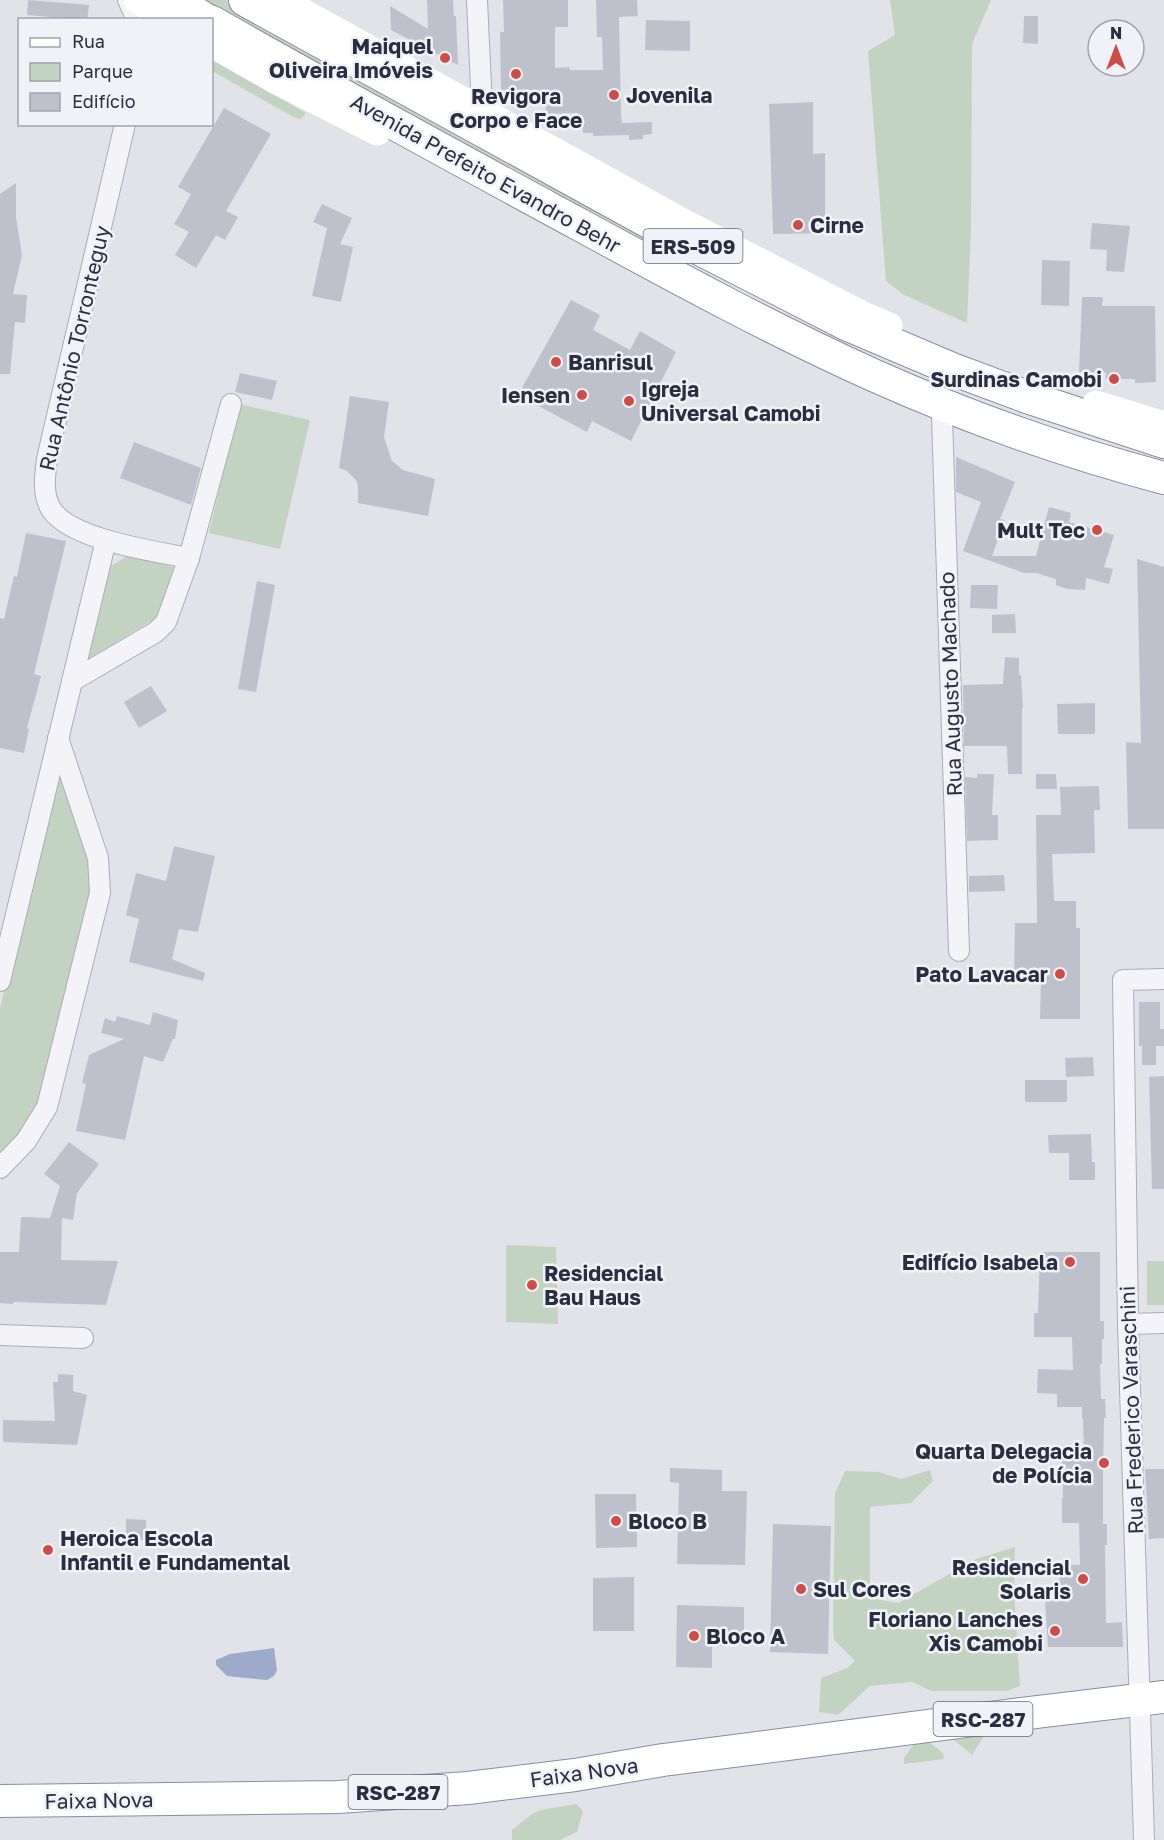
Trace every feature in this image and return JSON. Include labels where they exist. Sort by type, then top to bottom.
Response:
[{"type":"highway","points":[[172,0],[204,18]]},
{"type":"highway","name":"Avenida Prefeito Evandro Behr","points":[[245,0],[678,238],[851,318],[952,369],[1027,397],[1164,442]]},
{"type":"highway","name":"Avenida Prefeito Evandro Behr","points":[[213,23],[648,262],[788,334],[873,375],[945,405],[1156,485]]},
{"type":"highway","name":"ERS-509","points":[[424,157],[538,202]]},
{"type":"highway","name":"ERS-509","points":[[788,334],[827,334],[851,318]]},
{"type":"highway","name":"Faixa Nova","points":[[0,1801],[338,1797],[468,1788],[575,1775],[674,1759],[1153,1698]]},
{"type":"main road","points":[[137,0],[167,18]]},
{"type":"main road","name":"Avenida Prefeito Evandro Behr","points":[[293,3],[851,318],[956,354],[1024,381],[1164,425]]},
{"type":"main road","name":"Avenida Prefeito Evandro Behr","points":[[213,45],[275,80],[351,118],[753,333],[942,417],[1156,485]]},
{"type":"street","points":[[128,0],[136,18]]},
{"type":"street","points":[[477,0],[482,109]]},
{"type":"street","name":"Rua Antônio Torronteguy","points":[[125,126],[47,459],[46,497],[51,509],[69,525],[106,540],[189,558]]},
{"type":"street","points":[[72,681],[156,632],[166,622],[189,558],[231,404]]},
{"type":"street","name":"Rua Augusto Machado","points":[[942,417],[959,951]]},
{"type":"street","points":[[0,981],[106,540]]},
{"type":"street","points":[[0,1167],[26,1141],[47,1107],[100,893],[98,858],[58,738]]},
{"type":"street","name":"Rua Frederico Varaschini","points":[[1144,1840],[1153,1698],[1128,1324],[1123,980],[1164,979]]},
{"type":"street","points":[[1128,1324],[1164,1323]]},
{"type":"street","points":[[0,1335],[83,1338]]},
{"type":"green space","points":[[203,0],[226,0],[697,257],[651,244]]},
{"type":"green space","points":[[890,0],[991,0],[972,44],[971,230],[967,323],[904,295],[886,281],[868,51],[895,35]]},
{"type":"green space","points":[[213,61],[306,113],[301,119],[293,117],[214,72]]},
{"type":"green space","points":[[239,404],[310,420],[280,549],[209,533]]},
{"type":"green space","points":[[127,556],[178,568],[155,619],[85,661],[108,568]]},
{"type":"green space","points":[[59,765],[85,850],[89,902],[42,1098],[26,1130],[0,1157],[0,1008]]},
{"type":"green space","name":"Residencial Bau Haus","points":[[506,1245],[556,1247],[558,1324],[506,1322]]},
{"type":"green space","points":[[1147,1261],[1164,1261],[1164,1305],[1147,1305]]},
{"type":"green space","points":[[930,1470],[933,1481],[911,1503],[870,1507],[870,1591],[877,1599],[898,1603],[976,1559],[1015,1547],[1014,1592],[1020,1686],[1007,1691],[932,1691],[912,1682],[870,1686],[838,1715],[819,1712],[821,1678],[847,1668],[855,1661],[834,1640],[833,1628],[835,1493],[845,1471],[879,1472],[901,1479]]},
{"type":"green space","points":[[984,1736],[972,1755],[954,1740]]},
{"type":"green space","points":[[929,1742],[943,1753],[944,1759],[904,1764],[904,1758],[914,1744]]},
{"type":"green space","points":[[576,1804],[583,1811],[577,1832],[560,1840],[512,1840],[512,1830],[532,1814],[541,1810]]},
{"type":"water","points":[[274,1648],[277,1670],[274,1676],[267,1680],[227,1676],[216,1665],[216,1660],[230,1654]]},
{"type":"building","points":[[28,0],[89,5],[87,18],[27,15]]},
{"type":"building","points":[[427,0],[453,0],[458,65],[391,30],[390,6],[428,29]]},
{"type":"building","points":[[503,0],[568,0],[568,27],[555,27],[555,68],[603,70],[602,37],[597,37],[596,0],[637,0],[638,16],[619,17],[621,115],[622,123],[652,122],[652,134],[643,135],[643,139],[629,140],[629,135],[593,136],[593,133],[583,133],[583,129],[577,129],[577,113],[546,114],[545,97],[537,98],[537,90],[501,90],[500,32],[504,32]]},
{"type":"building","points":[[1024,16],[1038,16],[1038,44],[1023,43]]},
{"type":"building","points":[[646,20],[690,21],[690,51],[645,50]]},
{"type":"building","points":[[813,102],[813,154],[825,153],[825,233],[773,234],[769,104]]},
{"type":"building","points":[[224,108],[271,134],[226,211],[238,217],[225,240],[216,235],[196,268],[175,255],[189,232],[174,224],[191,194],[178,187]]},
{"type":"building","points":[[16,183],[16,217],[22,255],[13,294],[27,295],[25,323],[15,322],[10,374],[0,374],[0,194]]},
{"type":"building","points":[[322,204],[352,218],[340,244],[353,247],[341,302],[312,296],[327,228],[313,222]]},
{"type":"building","points":[[1092,223],[1130,226],[1124,272],[1106,271],[1107,250],[1090,249]]},
{"type":"building","points":[[1042,260],[1070,261],[1069,306],[1041,305]]},
{"type":"building","points":[[1082,297],[1103,297],[1102,306],[1155,306],[1156,382],[1135,383],[1135,379],[1106,379],[1106,373],[1079,372]]},
{"type":"building","points":[[571,300],[600,315],[593,330],[630,350],[640,331],[676,352],[631,441],[592,421],[587,432],[518,395]]},
{"type":"building","points":[[240,373],[277,381],[272,400],[235,392]]},
{"type":"building","points":[[350,396],[389,402],[384,437],[392,461],[403,470],[435,479],[428,516],[358,503],[356,480],[347,471],[339,468]]},
{"type":"building","points":[[134,442],[201,468],[191,505],[120,478]]},
{"type":"building","points":[[956,457],[1015,482],[1000,519],[1005,520],[992,556],[1036,556],[1049,507],[1071,513],[1069,522],[1114,535],[1104,567],[1113,569],[1109,584],[1086,578],[1085,590],[1067,589],[1056,585],[1056,579],[1036,573],[1024,573],[963,551],[981,502],[956,492]]},
{"type":"building","points":[[26,533],[66,541],[34,674],[41,676],[27,728],[29,729],[24,753],[0,748],[0,618],[4,619],[14,576],[17,577]]},
{"type":"building","points":[[1137,559],[1164,567],[1164,829],[1128,829],[1126,742],[1141,743]]},
{"type":"building","points":[[257,581],[275,585],[256,692],[238,689]]},
{"type":"building","points":[[971,585],[998,585],[997,609],[970,608]]},
{"type":"building","points":[[1015,614],[1016,633],[992,633],[992,615]]},
{"type":"building","points":[[1005,657],[1019,658],[1023,708],[1022,774],[1008,774],[1007,746],[964,746],[963,685],[1003,684]]},
{"type":"building","points":[[151,686],[167,711],[139,728],[124,702]]},
{"type":"building","points":[[1095,703],[1095,734],[1058,734],[1057,704]]},
{"type":"building","points":[[977,774],[994,774],[992,815],[998,815],[998,840],[967,841],[965,777],[977,778]]},
{"type":"building","points":[[1036,774],[1056,774],[1057,789],[1036,789]]},
{"type":"building","points":[[1099,786],[1100,810],[1094,810],[1095,853],[1052,854],[1054,901],[1076,901],[1076,928],[1080,928],[1080,1019],[1040,1019],[1041,979],[1014,978],[1015,923],[1037,923],[1036,815],[1061,815],[1060,787]]},
{"type":"building","points":[[174,846],[215,856],[198,932],[179,929],[172,959],[205,973],[203,981],[129,962],[139,919],[126,915],[136,873],[166,881]]},
{"type":"building","points":[[1004,875],[1005,891],[969,892],[969,876]]},
{"type":"building","points":[[1139,1002],[1160,1002],[1160,1029],[1164,1029],[1164,1046],[1156,1046],[1156,1065],[1142,1065],[1142,1046],[1139,1046]]},
{"type":"building","points":[[153,1012],[178,1020],[175,1039],[163,1062],[144,1056],[125,1140],[76,1131],[86,1084],[82,1083],[89,1055],[124,1039],[101,1033],[105,1018],[115,1022],[117,1016],[150,1025]]},
{"type":"building","points":[[1093,1057],[1094,1076],[1066,1077],[1065,1058]]},
{"type":"building","points":[[1164,1076],[1164,1189],[1152,1189],[1149,1077]]},
{"type":"building","points":[[1025,1080],[1067,1080],[1067,1102],[1025,1102]]},
{"type":"building","points":[[1091,1134],[1095,1180],[1069,1180],[1069,1153],[1049,1153],[1048,1135]]},
{"type":"building","points":[[69,1142],[99,1164],[77,1193],[73,1220],[62,1218],[61,1260],[118,1261],[106,1305],[0,1303],[0,1252],[19,1252],[21,1217],[50,1218],[60,1186],[44,1174]]},
{"type":"building","points":[[1040,1252],[1100,1252],[1100,1321],[1104,1321],[1102,1364],[1100,1364],[1101,1399],[1105,1399],[1106,1418],[1104,1418],[1103,1524],[1107,1524],[1106,1623],[1122,1622],[1123,1647],[1048,1647],[1045,1600],[1060,1600],[1059,1565],[1080,1565],[1079,1523],[1062,1523],[1062,1449],[1084,1449],[1082,1407],[1057,1407],[1057,1394],[1037,1393],[1038,1369],[1073,1370],[1072,1337],[1034,1337],[1034,1313],[1038,1313]]},
{"type":"building","points":[[58,1374],[73,1375],[73,1391],[87,1395],[77,1445],[3,1442],[3,1420],[55,1421],[53,1382],[58,1382]]},
{"type":"building","points":[[670,1468],[722,1470],[722,1491],[747,1491],[745,1565],[677,1564],[679,1483],[670,1482]]},
{"type":"building","points":[[1145,1469],[1164,1469],[1164,1538],[1149,1539]]},
{"type":"building","name":"Bloco B","points":[[595,1494],[636,1494],[637,1547],[596,1548]]},
{"type":"building","points":[[126,1519],[146,1520],[146,1540],[126,1540]]},
{"type":"building","name":"Sul Cores","points":[[773,1524],[831,1526],[828,1654],[770,1652]]},
{"type":"building","points":[[634,1577],[634,1631],[593,1631],[593,1578]]},
{"type":"building","name":"Bloco A","points":[[677,1605],[744,1607],[744,1645],[712,1646],[712,1668],[676,1667]]},
{"type":"place","name":"Maiquel Oliveira Imóveis","points":[[445,58]]},
{"type":"place","name":"Revigora Corpo e Face","points":[[516,74]]},
{"type":"place","name":"Jovenila","points":[[614,95]]},
{"type":"place","name":"Cirne","points":[[798,225]]},
{"type":"place","name":"Banrisul","points":[[556,362]]},
{"type":"place","name":"Surdinas Camobi","points":[[1114,379]]},
{"type":"place","name":"Iensen","points":[[582,395]]},
{"type":"place","name":"Igreja Universal Camobi","points":[[629,401]]},
{"type":"place","name":"Mult Tec","points":[[1097,530]]},
{"type":"place","name":"Pato Lavacar","points":[[1060,974]]},
{"type":"place","name":"Edifício Isabela","points":[[1070,1262]]},
{"type":"place","name":"Residencial Bau Haus","points":[[532,1285]]},
{"type":"place","name":"Quarta Delegacia de Polícia","points":[[1104,1463]]},
{"type":"place","name":"Bloco B","points":[[616,1521]]},
{"type":"place","name":"Heroica Escola Infantil e Fundamental","points":[[48,1550]]},
{"type":"place","name":"Residencial Solaris","points":[[1083,1579]]},
{"type":"place","name":"Sul Cores","points":[[801,1589]]},
{"type":"place","name":"Floriano Lanches Xis Camobi","points":[[1055,1631]]},
{"type":"place","name":"Bloco A","points":[[694,1636]]}]
